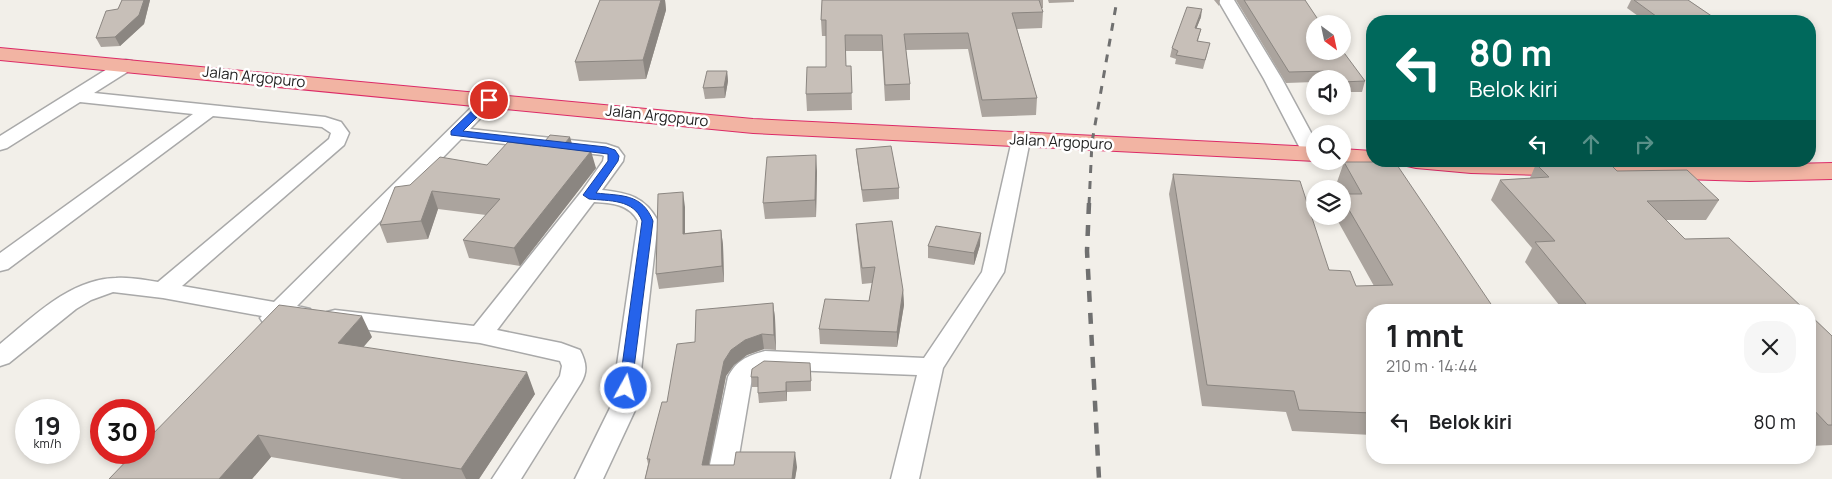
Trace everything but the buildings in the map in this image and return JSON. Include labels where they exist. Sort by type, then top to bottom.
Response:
[{"type":"highway","name":"Jalan Argopuro","points":[[0,54],[754,126],[1306,154]]},
{"type":"highway","points":[[1351,157],[1366,158]]},
{"type":"highway","points":[[1541,167],[1750,173],[1832,171]]},
{"type":"street","points":[[1226,0],[1306,139]]},
{"type":"street","points":[[0,144],[126,65]]},
{"type":"street","points":[[75,96],[325,122],[335,126],[340,133],[337,141],[163,290]]},
{"type":"street","points":[[257,333],[489,100]]},
{"type":"street","points":[[0,264],[209,110]]},
{"type":"street","points":[[455,133],[606,150],[612,152],[614,156],[613,161],[589,195],[480,335]]},
{"type":"street","points":[[905,479],[931,367],[994,272],[1021,140]]},
{"type":"street","points":[[589,195],[632,201],[644,211],[648,221],[624,406],[589,479]]},
{"type":"street","points":[[0,357],[68,303],[91,291],[113,285],[163,290],[278,312],[480,335],[561,352],[570,356],[574,366],[572,377],[506,479]]},
{"type":"street","points":[[720,479],[740,377],[751,363],[765,360],[931,367]]},
{"type":"railway","points":[[1089,205],[1092,142],[1117,0]]},
{"type":"railway","points":[[1089,203],[1087,251],[1099,479]]},
{"type":"route","points":[[489,100],[455,133],[612,152],[614,156],[613,161],[589,195],[632,201],[644,211],[648,221],[626,388]]}]
